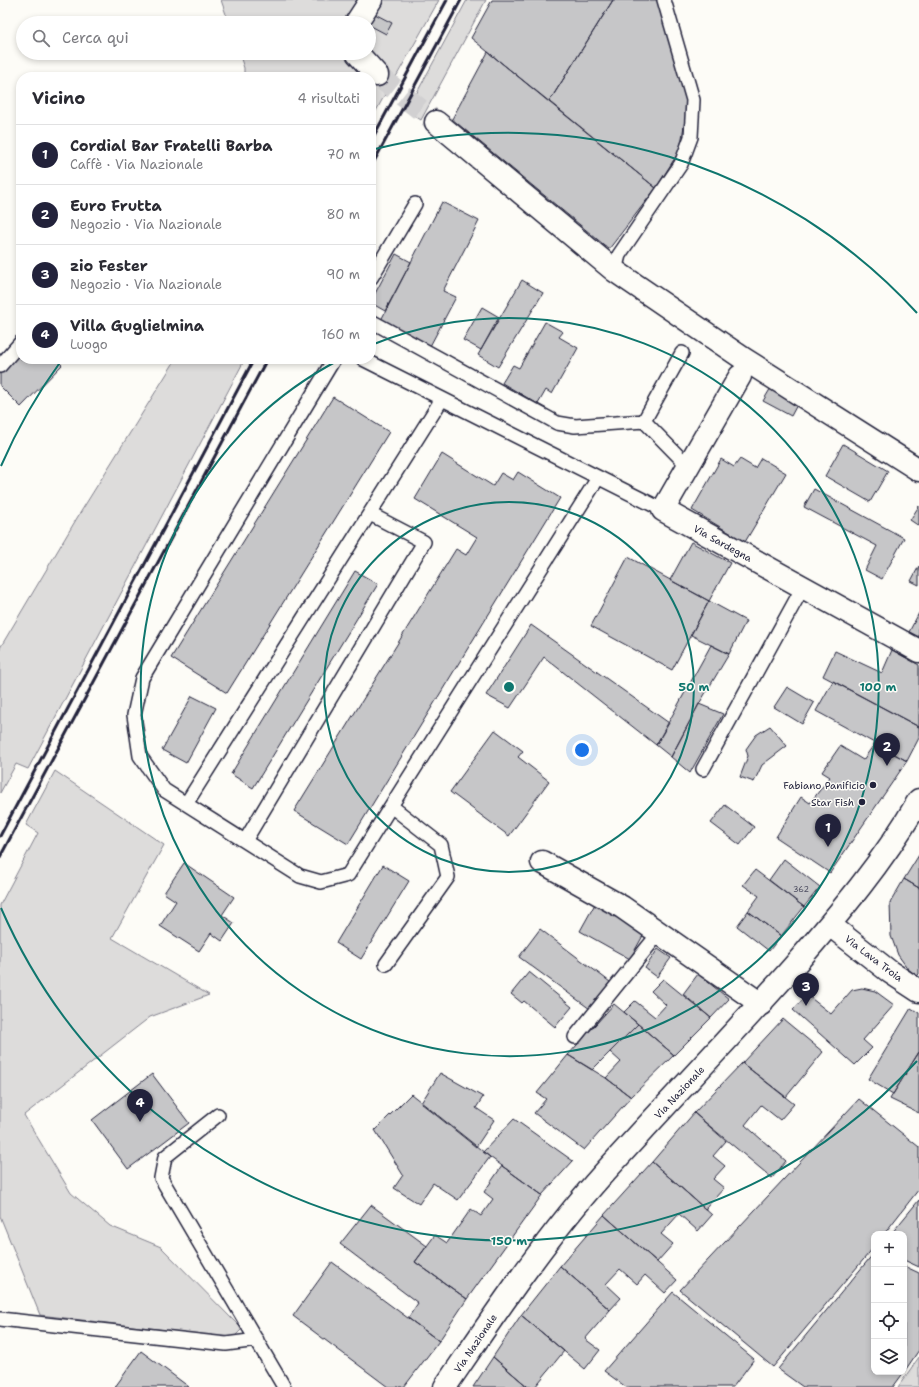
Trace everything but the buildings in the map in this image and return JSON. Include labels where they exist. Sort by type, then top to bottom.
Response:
[{"type":"street","points":[[361,16],[371,0]]},
{"type":"street","points":[[363,60],[374,72]]},
{"type":"street","points":[[436,122],[615,271],[744,359],[919,470]]},
{"type":"street","points":[[663,510],[740,376]]},
{"type":"street","name":"Via Sardegna","points":[[663,510],[919,651]]},
{"type":"street","name":"Via Nazionale","points":[[445,1387],[545,1244],[603,1174],[761,1004],[830,925],[879,863],[919,800]]},
{"type":"street","points":[[542,862],[622,907],[761,1004]]},
{"type":"street","name":"Via Lava Troia","points":[[830,925],[890,972],[919,991]]},
{"type":"lane","points":[[615,271],[618,255],[681,164],[691,137],[693,100],[664,0]]},
{"type":"lane","points":[[376,270],[415,204]]},
{"type":"lane","points":[[376,324],[558,423],[575,426],[644,421],[688,466]]},
{"type":"lane","points":[[0,366],[16,348]]},
{"type":"lane","points":[[644,421],[682,353]]},
{"type":"lane","points":[[331,364],[142,678],[134,715],[140,756],[164,790],[300,876],[321,882],[348,875],[598,478]]},
{"type":"lane","points":[[373,364],[663,510]]},
{"type":"lane","points":[[186,804],[442,399]]},
{"type":"lane","points":[[245,841],[424,542],[370,514]]},
{"type":"lane","points":[[703,769],[802,587]]},
{"type":"lane","points":[[386,964],[448,877],[441,845],[391,806]]},
{"type":"lane","points":[[574,1037],[659,933]]},
{"type":"lane","points":[[218,1115],[165,1157],[161,1178],[284,1387]]},
{"type":"lane","points":[[0,1320],[226,1344],[256,1340]]},
{"type":"shaded area","points":[[221,0],[364,0],[354,16],[227,16]]},
{"type":"shaded area","points":[[378,0],[439,0],[392,84],[367,60],[376,60],[376,16],[372,16]]},
{"type":"shaded area","points":[[467,0],[486,0],[421,120],[407,111]]},
{"type":"shaded area","points":[[241,60],[355,60],[367,72],[244,72]]},
{"type":"shaded area","points":[[376,80],[387,91],[376,111]]},
{"type":"shaded area","points":[[173,364],[242,364],[28,769],[16,764],[0,793],[0,648],[77,518]]},
{"type":"shaded area","points":[[55,771],[164,845],[112,938],[209,995],[150,1017],[24,1115],[71,1193],[110,1226],[161,1247],[242,1329],[233,1338],[40,1315],[0,1216],[0,905],[38,833],[26,825]]},
{"type":"shaded area","points":[[919,1357],[919,1387],[898,1387]]},
{"type":"tunnel","points":[[377,75],[436,122]]},
{"type":"railway","points":[[376,132],[447,0]]},
{"type":"railway","points":[[376,158],[461,0]]},
{"type":"railway","points":[[0,836],[251,364]]},
{"type":"railway","points":[[0,857],[264,364]]},
{"type":"place","name":"Euro Frutta","points":[[887,766]]},
{"type":"place","name":"Fabiano Panificio","points":[[873,785]]},
{"type":"place","name":"Star Fish","points":[[862,802]]},
{"type":"place","name":"Cordial Bar Fratelli Barba","points":[[828,847]]},
{"type":"place","name":"zio Fester","points":[[806,1006]]},
{"type":"place","name":"Villa Guglielmina","points":[[140,1122]]}]
